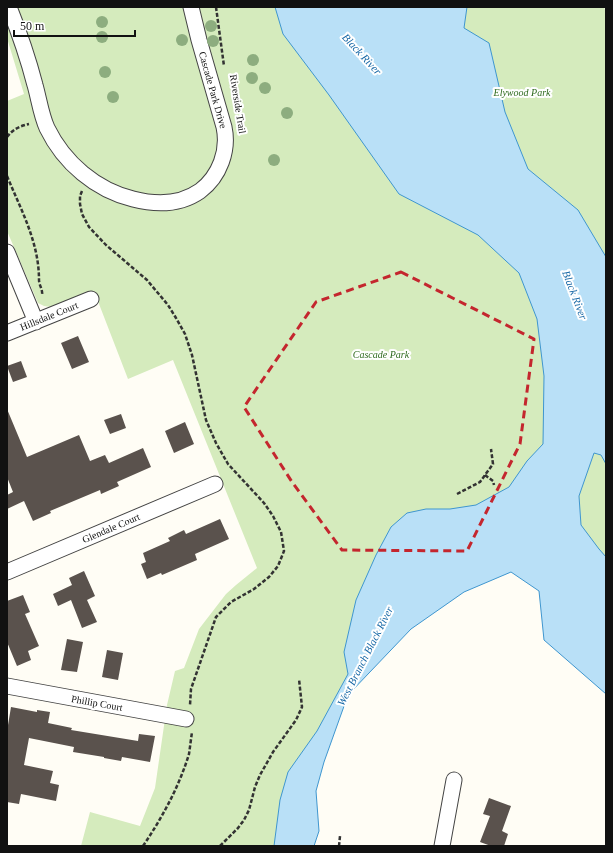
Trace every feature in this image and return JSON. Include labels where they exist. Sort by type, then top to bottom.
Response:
[{"type":"street","name":"Cascade Park Drive","points":[[9,7],[31,71],[44,121],[60,149],[78,170],[110,191],[131,198],[161,203],[170,203],[184,199],[202,189],[215,176],[225,151],[226,142],[224,126],[191,7]]},
{"type":"street","points":[[7,252],[36,322]]},
{"type":"street","name":"Hillsdale Court","points":[[7,334],[92,299]]},
{"type":"street","name":"Glendale Court","points":[[7,572],[214,484]]},
{"type":"street","name":"Phillip Court","points":[[7,686],[190,720]]},
{"type":"street","points":[[442,846],[454,780]]},
{"type":"path","name":"Riverside Trail","points":[[216,7],[224,68]]},
{"type":"path","points":[[7,136],[19,127],[26,124],[34,124]]},
{"type":"path","points":[[7,176],[32,234],[38,260],[39,283],[42,295],[28,301]]},
{"type":"path","points":[[84,186],[80,196],[80,204],[82,214],[89,227],[106,245],[146,280],[168,305],[185,334],[192,355],[206,420],[216,443],[228,464],[274,516],[281,532],[284,551],[278,566],[269,577],[254,589],[231,602],[216,617],[191,689],[189,752],[183,772],[170,800],[143,846]]},
{"type":"path","points":[[457,494],[480,482],[493,464],[491,449]]},
{"type":"path","points":[[485,475],[494,485]]},
{"type":"path","points":[[220,846],[244,820],[250,810],[255,787],[260,775],[296,720],[302,707],[299,679]]},
{"type":"path","points":[[339,846],[340,836]]},
{"type":"highlighted area","points":[[401,272],[534,339],[520,444],[467,551],[342,550],[292,482],[244,407],[316,302]]},
{"type":"green space","name":"Cascade Park","points":[[7,7],[604,7],[606,13],[606,621],[535,522],[386,609],[304,780],[293,846],[81,846],[90,812],[140,826],[155,788],[167,705],[175,671],[184,668],[199,629],[226,594],[257,568],[173,360],[128,379],[94,291],[51,307],[38,303],[7,231],[7,101],[24,94],[7,38]]},
{"type":"water","points":[[275,7],[467,7],[464,28],[489,43],[505,112],[528,169],[578,210],[606,257],[606,464],[601,455],[594,453],[579,496],[581,525],[606,557],[606,694],[544,640],[539,591],[511,572],[464,592],[411,629],[348,695],[324,762],[316,791],[319,831],[314,846],[274,846],[280,800],[288,772],[317,731],[348,674],[344,652],[356,600],[376,555],[391,527],[407,513],[426,509],[450,509],[476,505],[509,487],[527,461],[543,444],[544,376],[537,319],[519,273],[478,235],[399,194],[329,95],[283,34]]},
{"type":"building","points":[[78,336],[89,362],[72,369],[61,343]]},
{"type":"building","points":[[21,361],[27,377],[13,382],[7,366]]},
{"type":"building","points":[[7,409],[27,457],[79,435],[90,461],[105,455],[109,463],[143,448],[151,467],[117,482],[119,486],[101,494],[100,490],[50,511],[51,513],[33,521],[24,501],[7,509],[7,495],[13,492],[7,477]]},
{"type":"building","points":[[121,414],[126,428],[110,434],[104,420]]},
{"type":"building","points":[[185,422],[194,444],[174,453],[165,431]]},
{"type":"building","points":[[220,519],[229,539],[195,554],[197,560],[162,575],[161,573],[147,579],[141,564],[146,562],[143,553],[170,541],[168,538],[184,530],[186,534]]},
{"type":"building","points":[[84,571],[95,596],[87,600],[97,622],[82,628],[71,600],[58,606],[53,594],[72,585],[69,578]]},
{"type":"building","points":[[23,595],[30,612],[25,614],[39,646],[28,651],[31,660],[17,666],[7,642],[7,601]]},
{"type":"building","points":[[67,639],[83,642],[77,672],[61,670]]},
{"type":"building","points":[[107,650],[123,653],[118,680],[102,677]]},
{"type":"building","points":[[11,707],[37,712],[37,710],[50,712],[48,723],[72,728],[71,730],[138,741],[139,734],[155,736],[150,762],[122,757],[121,761],[73,752],[74,747],[29,738],[24,765],[53,771],[50,783],[59,785],[56,801],[21,794],[19,804],[7,802],[7,731]]},
{"type":"building","points":[[489,798],[511,806],[502,831],[508,834],[504,846],[491,846],[480,842],[490,816],[483,814]]},
{"type":"water label","name":"Black River","points":[[362,54]]},
{"type":"water label","name":"Black River","points":[[575,295]]},
{"type":"water label","name":"West Branch Black River","points":[[365,656]]},
{"type":"park label","name":"Elywood Park","points":[[522,92]]}]
